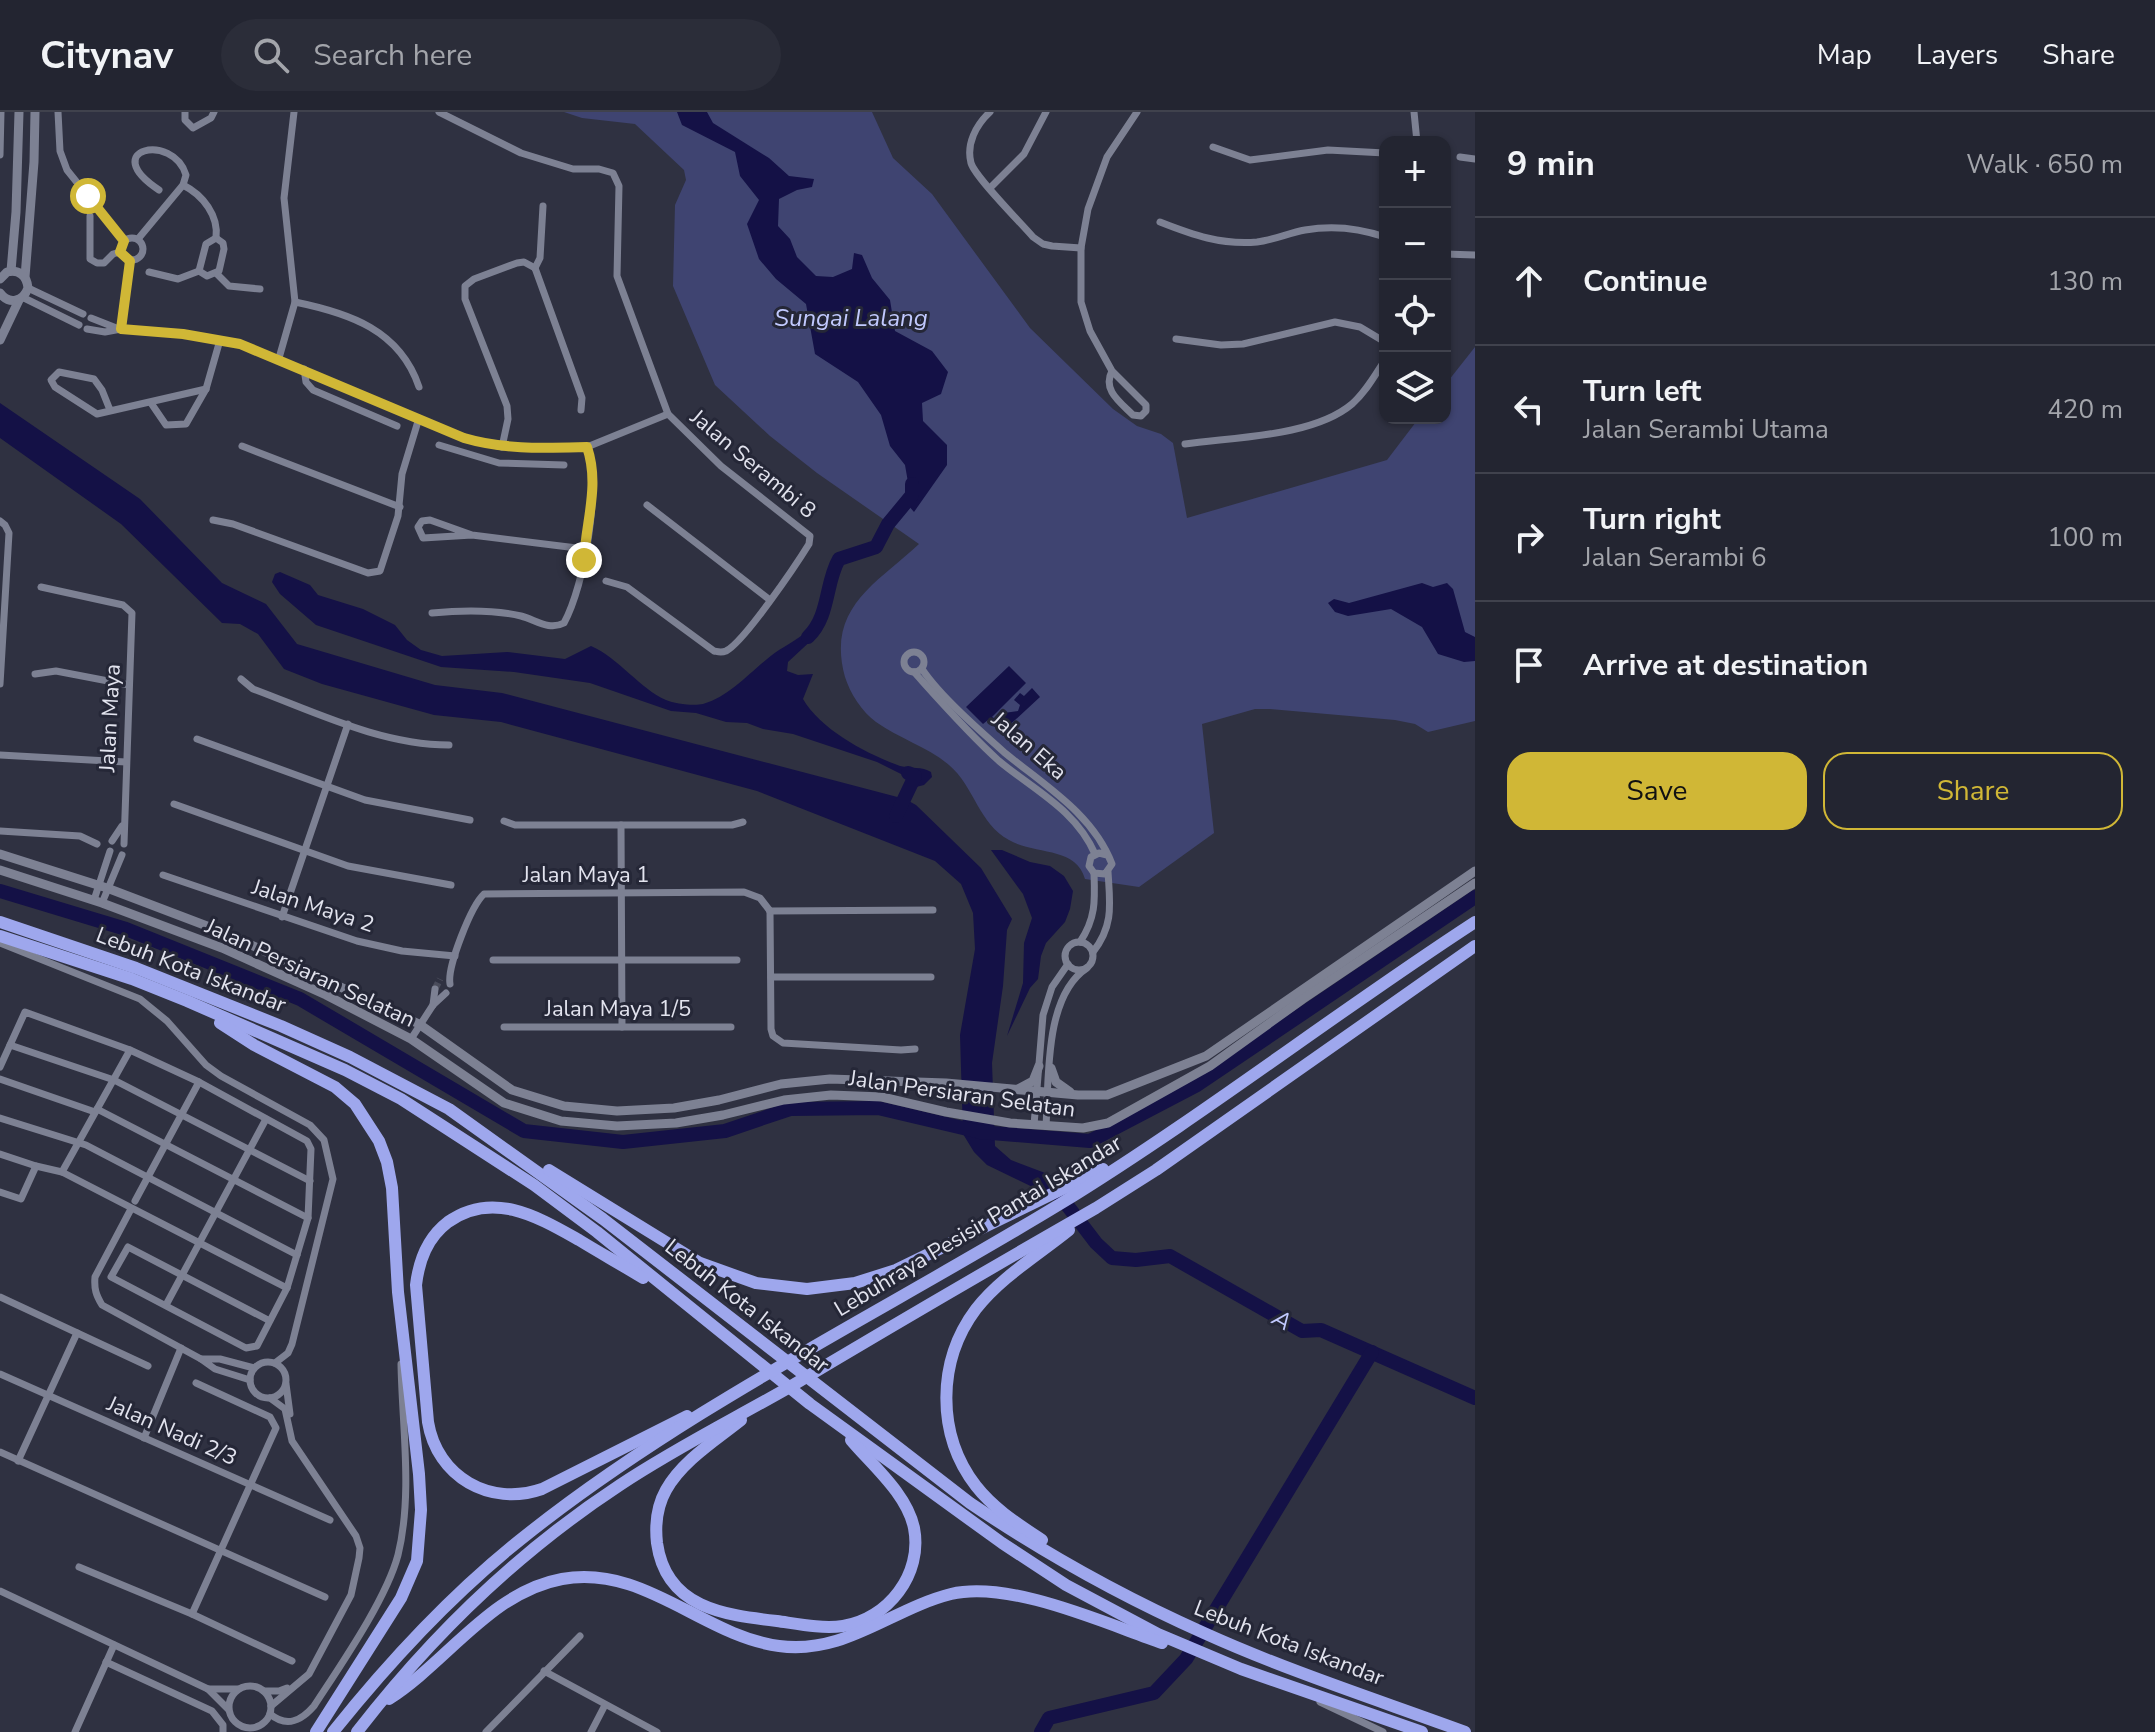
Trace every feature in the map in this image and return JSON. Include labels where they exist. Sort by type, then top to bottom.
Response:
[{"type":"highway","name":"Lebuh Kota Iskandar","points":[[0,922],[136,968],[281,1026],[350,1057],[449,1109],[603,1219],[1000,1524],[1124,1594],[1207,1634],[1465,1732]]},
{"type":"highway","name":"Lebuhraya Pesisir Pantai Iskandar","points":[[333,1732],[412,1640],[470,1583],[518,1541],[590,1487],[745,1387],[989,1247],[1146,1149],[1475,922]]},
{"type":"highway","name":"Lebuh Kota Iskandar","points":[[0,936],[132,979],[187,1001],[345,1070],[401,1099],[534,1185],[810,1404],[1002,1543],[1066,1585],[1158,1634],[1241,1669],[1422,1732]]},
{"type":"highway","name":"Lebuhraya Pesisir Pantai Iskandar","points":[[357,1732],[425,1649],[480,1595],[530,1551],[608,1493],[663,1458],[1096,1208],[1156,1170],[1475,946]]},
{"type":"highway","points":[[187,1001],[254,1045],[335,1087],[355,1104],[369,1123],[387,1162],[392,1188],[398,1292],[419,1474],[421,1510],[417,1561],[401,1598],[316,1732]]},
{"type":"highway","points":[[449,1109],[700,1263],[738,1278],[781,1287],[836,1287],[896,1270],[1146,1149]]},
{"type":"highway","points":[[673,1296],[546,1221],[518,1209],[480,1208],[453,1218],[427,1245],[419,1264],[416,1285],[428,1422],[442,1460],[454,1473],[479,1489],[500,1494],[533,1492],[745,1387]]},
{"type":"highway","points":[[1096,1208],[996,1288],[977,1308],[952,1355],[946,1405],[957,1451],[969,1476],[987,1498],[1007,1516],[1124,1594]]},
{"type":"highway","points":[[766,1400],[679,1472],[661,1502],[657,1525],[661,1559],[682,1592],[704,1607],[763,1620],[841,1627],[871,1617],[900,1591],[914,1553],[915,1536],[911,1520],[899,1496],[840,1425]]},
{"type":"highway","points":[[376,1707],[398,1693],[507,1601],[541,1585],[586,1577],[628,1583],[754,1641],[796,1648],[829,1645],[850,1639],[930,1601],[952,1594],[1010,1593],[1241,1669]]},
{"type":"street","points":[[0,155],[1,112]]},
{"type":"street","points":[[19,112],[16,212],[4,274],[19,272],[25,277]]},
{"type":"street","points":[[0,340],[23,295],[32,201],[35,112]]},
{"type":"street","points":[[58,112],[60,151],[67,170],[124,241]]},
{"type":"street","points":[[185,112],[185,120],[193,128],[211,118],[214,112]]},
{"type":"street","points":[[279,358],[295,302],[284,198],[294,112]]},
{"type":"street","points":[[23,295],[83,327],[105,332],[121,329],[183,334],[240,344],[464,438],[502,447],[587,447],[668,414],[617,276],[619,186],[613,173],[607,170],[582,170],[521,153],[439,112]]},
{"type":"street","points":[[990,112],[973,135],[970,153],[974,170],[1033,237],[1043,244],[1081,248]]},
{"type":"street","points":[[990,188],[1024,154],[1046,112]]},
{"type":"street","points":[[1112,371],[1108,381],[1111,392],[1133,415],[1144,414],[1147,408],[1144,402],[1112,371],[1084,317],[1081,302],[1081,248],[1095,184],[1107,157],[1137,112]]},
{"type":"street","points":[[1414,112],[1416,136]]},
{"type":"street","points":[[1213,147],[1250,160],[1328,150],[1379,153]]},
{"type":"street","points":[[138,239],[183,185],[186,171],[177,161],[152,148],[141,150],[137,154],[136,166],[145,180],[159,190]]},
{"type":"street","points":[[1460,157],[1475,159]]},
{"type":"street","points":[[183,185],[193,190],[211,212],[217,228],[216,238]]},
{"type":"street","points":[[535,268],[540,258],[543,206]]},
{"type":"street","points":[[90,216],[88,254],[91,260],[104,263],[120,252]]},
{"type":"street","points":[[1160,222],[1198,238],[1215,241],[1256,242],[1332,227],[1379,235]]},
{"type":"street","points":[[199,271],[204,247],[216,238]]},
{"type":"street","points":[[216,238],[224,247],[217,274]]},
{"type":"street","points":[[120,252],[124,241],[138,239],[143,245],[143,253],[139,259],[130,261]]},
{"type":"street","points":[[120,252],[130,261]]},
{"type":"street","points":[[1451,254],[1475,255]]},
{"type":"street","points":[[121,329],[130,261]]},
{"type":"street","points":[[502,447],[508,419],[507,406],[465,299],[465,286],[474,279],[517,263],[524,262],[535,268],[582,398],[581,410]]},
{"type":"street","points":[[149,272],[178,279],[199,271]]},
{"type":"street","points":[[199,271],[207,276],[217,274]]},
{"type":"street","points":[[217,274],[229,286],[260,289]]},
{"type":"street","points":[[1,299],[23,295],[121,329]]},
{"type":"street","points":[[295,302],[356,319],[383,333],[408,362],[419,387]]},
{"type":"street","points":[[1176,339],[1221,345],[1243,344],[1335,322],[1360,327],[1379,338]]},
{"type":"street","points":[[151,403],[166,425],[182,426],[188,421],[206,389],[220,340]]},
{"type":"street","points":[[304,369],[306,382],[313,390],[397,426]]},
{"type":"street","points":[[1185,444],[1297,429],[1334,416],[1363,394],[1379,369]]},
{"type":"street","points":[[110,410],[94,379],[59,372],[53,376],[51,380],[55,387],[97,414],[206,389]]},
{"type":"street","points":[[369,413],[374,399]]},
{"type":"street","name":"Jalan Serambi 8","points":[[606,581],[627,587],[718,652],[726,651],[770,600],[809,544],[810,536],[721,466],[668,414]]},
{"type":"street","points":[[213,520],[233,524],[373,573],[380,571],[400,507],[402,474],[419,418]]},
{"type":"street","points":[[461,452],[464,438]]},
{"type":"street","points":[[439,445],[499,463],[564,465]]},
{"type":"street","points":[[242,446],[400,507]]},
{"type":"street","points":[[432,613],[491,611],[560,626],[566,619],[582,572],[594,479],[587,447]]},
{"type":"street","points":[[540,449],[540,465]]},
{"type":"street","points":[[647,505],[770,600]]},
{"type":"street","points":[[472,535],[430,520],[422,521],[418,527],[423,538],[472,535],[585,549]]},
{"type":"street","points":[[0,684],[9,533],[3,523]]},
{"type":"street","name":"Jalan Maya","points":[[41,587],[123,605],[132,613],[124,844]]},
{"type":"street","name":"Jalan Eka","points":[[1095,854],[1063,809],[999,760],[918,670],[1004,752],[1054,790],[1077,813],[1107,855]]},
{"type":"street","points":[[35,674],[56,671],[129,685]]},
{"type":"street","points":[[241,679],[253,689],[379,734],[449,745]]},
{"type":"street","points":[[282,917],[348,724]]},
{"type":"street","points":[[197,739],[365,800],[470,820]]},
{"type":"street","points":[[0,755],[126,762]]},
{"type":"street","points":[[174,804],[348,866],[451,885]]},
{"type":"street","points":[[504,821],[515,825],[732,825],[743,822]]},
{"type":"street","points":[[112,841],[124,824]]},
{"type":"street","points":[[621,825],[622,1027]]},
{"type":"street","points":[[0,831],[80,836],[97,844]]},
{"type":"street","points":[[98,902],[110,851]]},
{"type":"street","name":"Jalan Persiaran Selatan","points":[[0,854],[103,886],[228,934],[419,1024],[512,1090],[564,1106],[617,1111],[674,1108],[781,1084],[830,1079],[946,1083],[1107,1095],[1206,1056],[1475,871]]},
{"type":"street","points":[[1080,942],[1093,921],[1095,911],[1094,873],[1089,861],[1095,854],[1107,855],[1112,864],[1108,872],[1109,920],[1103,938],[1093,952]]},
{"type":"street","points":[[103,886],[122,855]]},
{"type":"street","name":"Jalan Persiaran Selatan","points":[[0,870],[222,948],[326,995],[411,1039],[504,1103],[561,1121],[617,1126],[676,1123],[784,1100],[831,1095],[882,1097],[946,1112],[1034,1125],[1083,1128],[1108,1123],[1210,1066],[1475,883]]},
{"type":"street","points":[[1094,873],[1101,875],[1108,872]]},
{"type":"street","name":"Jalan Maya 2","points":[[163,875],[357,941],[402,951],[455,956]]},
{"type":"street","name":"Jalan Maya 1","points":[[446,979],[475,906],[484,894],[744,892],[760,898],[770,911]]},
{"type":"street","points":[[915,1049],[783,1043],[773,1036],[770,911],[933,910]]},
{"type":"street","points":[[1046,1126],[1058,1005],[1069,983],[1087,968],[1093,961],[1090,947],[1080,942],[1072,943],[1065,957],[1068,964],[1076,970],[1087,968]]},
{"type":"street","points":[[0,943],[140,999],[167,1021],[213,1071],[310,1125],[324,1140],[333,1179],[292,1344],[288,1353],[275,1363]]},
{"type":"street","points":[[493,960],[737,960]]},
{"type":"street","points":[[1034,1125],[1047,1001],[1068,964]]},
{"type":"street","points":[[771,977],[931,977]]},
{"type":"street","points":[[433,1005],[435,989]]},
{"type":"street","points":[[411,1039],[433,1005],[446,993]]},
{"type":"street","points":[[0,1067],[25,1012],[130,1050],[199,1082],[310,1145],[308,1218],[287,1288],[270,1321],[257,1346],[246,1348],[111,1277],[128,1247],[270,1321]]},
{"type":"street","name":"Jalan Maya 1/5","points":[[504,1027],[731,1027]]},
{"type":"street","points":[[10,1045],[114,1080],[310,1181]]},
{"type":"street","points":[[62,1172],[130,1050]]},
{"type":"street","points":[[1009,1089],[1033,1081],[1039,1066]]},
{"type":"street","points":[[1051,1068],[1061,1087],[1078,1095]]},
{"type":"street","points":[[0,1079],[96,1111],[308,1218]]},
{"type":"street","points":[[199,1082],[95,1277],[94,1288],[102,1305],[215,1369],[250,1380]]},
{"type":"street","points":[[1131,1087],[1140,1104]]},
{"type":"street","points":[[0,1118],[78,1143],[297,1255]]},
{"type":"street","points":[[166,1305],[266,1119]]},
{"type":"street","points":[[0,1154],[62,1172],[133,1205],[199,1244],[287,1288]]},
{"type":"street","points":[[0,1192],[21,1199],[36,1166]]},
{"type":"street","points":[[264,1691],[270,1710],[278,1720],[294,1722],[307,1714],[382,1594],[397,1558],[403,1529],[404,1488],[398,1292]]},
{"type":"street","points":[[0,1297],[148,1366]]},
{"type":"street","points":[[18,1461],[77,1333]]},
{"type":"street","points":[[144,1438],[181,1348]]},
{"type":"street","points":[[201,1359],[220,1359],[254,1368]]},
{"type":"street","points":[[0,1591],[208,1689],[228,1709],[232,1720],[242,1730],[262,1725],[270,1710],[309,1674],[351,1595],[360,1548],[356,1536],[298,1451],[290,1432],[285,1409],[270,1398],[259,1395],[251,1386],[254,1368],[264,1362],[275,1363],[284,1372],[290,1432]]},
{"type":"street","name":"Jalan Nadi 2/3","points":[[0,1374],[330,1520]]},
{"type":"street","points":[[192,1614],[276,1433],[270,1417],[196,1383]]},
{"type":"street","points":[[270,1398],[280,1393],[286,1384]]},
{"type":"street","points":[[0,1452],[325,1597]]},
{"type":"street","points":[[79,1567],[192,1614],[292,1661]]},
{"type":"street","points":[[488,1732],[580,1636]]},
{"type":"street","points":[[76,1732],[114,1645]]},
{"type":"street","points":[[106,1662],[212,1711],[223,1725],[223,1732]]},
{"type":"street","points":[[544,1671],[657,1732]]},
{"type":"street","points":[[208,1689],[251,1686],[264,1691],[279,1691],[300,1682]]},
{"type":"street","points":[[1288,1686],[1383,1732]]},
{"type":"street","points":[[228,1709],[231,1698],[239,1689]]},
{"type":"street","points":[[591,1732],[605,1705]]},
{"type":"shaded area","points":[[564,112],[872,112],[893,158],[932,194],[1030,328],[1113,409],[1137,426],[1161,434],[1173,443],[1187,518],[1387,460],[1414,424],[1451,424],[1451,377],[1475,347],[1475,721],[1428,732],[1415,724],[1395,720],[1255,709],[1202,724],[1214,833],[1139,887],[1085,879],[1080,868],[1064,856],[1009,840],[990,824],[965,783],[949,765],[871,718],[857,702],[845,677],[842,633],[849,615],[872,585],[919,544],[817,473],[770,436],[715,385],[673,286],[675,205],[686,180],[684,170],[635,124],[582,118]]},
{"type":"water","name":"Sungai Lalang","points":[[677,112],[707,112],[713,123],[769,158],[789,176],[814,179],[812,187],[779,199],[778,226],[790,239],[797,257],[816,276],[833,277],[852,269],[854,253],[862,255],[872,278],[890,300],[895,331],[932,351],[948,372],[941,394],[922,403],[923,421],[947,445],[947,465],[914,512],[908,505],[905,465],[890,446],[881,415],[858,382],[815,354],[806,304],[776,279],[759,259],[747,224],[759,200],[740,176],[735,152],[682,125]]},
{"type":"water","points":[[0,403],[140,499],[222,583],[266,604],[297,644],[435,685],[502,693],[905,799],[916,805],[981,868],[1012,919],[1007,930],[992,1063],[995,1146],[1011,1160],[1061,1179],[1064,1183],[1045,1193],[987,1165],[963,1134],[960,1035],[975,949],[973,913],[961,884],[935,861],[757,791],[501,722],[434,715],[322,684],[284,669],[258,634],[240,624],[222,623],[121,524],[0,438]]},
{"type":"water","points":[[280,572],[310,585],[318,595],[363,609],[395,625],[407,640],[421,650],[442,656],[507,652],[565,659],[591,646],[611,658],[656,695],[684,704],[703,704],[724,695],[818,621],[816,636],[788,662],[787,671],[798,675],[813,674],[803,699],[811,710],[833,731],[860,748],[900,766],[928,770],[932,777],[924,785],[916,787],[908,784],[907,777],[877,762],[793,734],[747,723],[726,722],[696,713],[671,711],[590,683],[514,672],[441,667],[316,625],[280,594],[272,582],[275,574]]},
{"type":"water","points":[[1422,583],[1433,587],[1447,583],[1453,589],[1465,632],[1475,637],[1475,661],[1464,662],[1438,654],[1422,627],[1391,609],[1348,616],[1335,612],[1328,603],[1334,599],[1349,603]]},
{"type":"water","points":[[1009,666],[1026,683],[992,717],[998,720],[1004,713],[1018,711],[1020,705],[1014,700],[1020,693],[1024,696],[1032,688],[1040,697],[1001,733],[988,720],[983,724],[966,707]]},
{"type":"water","points":[[991,850],[1002,850],[1030,862],[1050,866],[1064,876],[1073,891],[1065,922],[1046,943],[1038,979],[1030,988],[1007,1036],[1023,983],[1024,943],[1032,918],[1023,894]]},
{"type":"waterway","points":[[808,637],[824,609],[839,559],[876,547],[888,524],[912,495],[912,484]]},
{"type":"waterway","points":[[896,816],[915,776],[908,773]]},
{"type":"waterway","points":[[0,891],[126,929],[300,999],[524,1131],[623,1142],[725,1131],[790,1109],[878,1108],[980,1132],[1090,1141],[1197,1085],[1475,897]]},
{"type":"waterway","name":"A","points":[[1057,1192],[1096,1243],[1112,1258],[1136,1260],[1170,1256],[1302,1331],[1321,1330],[1475,1398]]},
{"type":"waterway","points":[[1041,1732],[1049,1718],[1154,1693],[1186,1659],[1372,1352]]},
{"type":"tunnel","points":[[435,989],[440,979]]},
{"type":"route","points":[[88,196],[124,241],[120,252],[130,261],[121,329],[203,336],[260,350],[484,444],[540,449],[587,447],[594,479],[584,560]]}]
